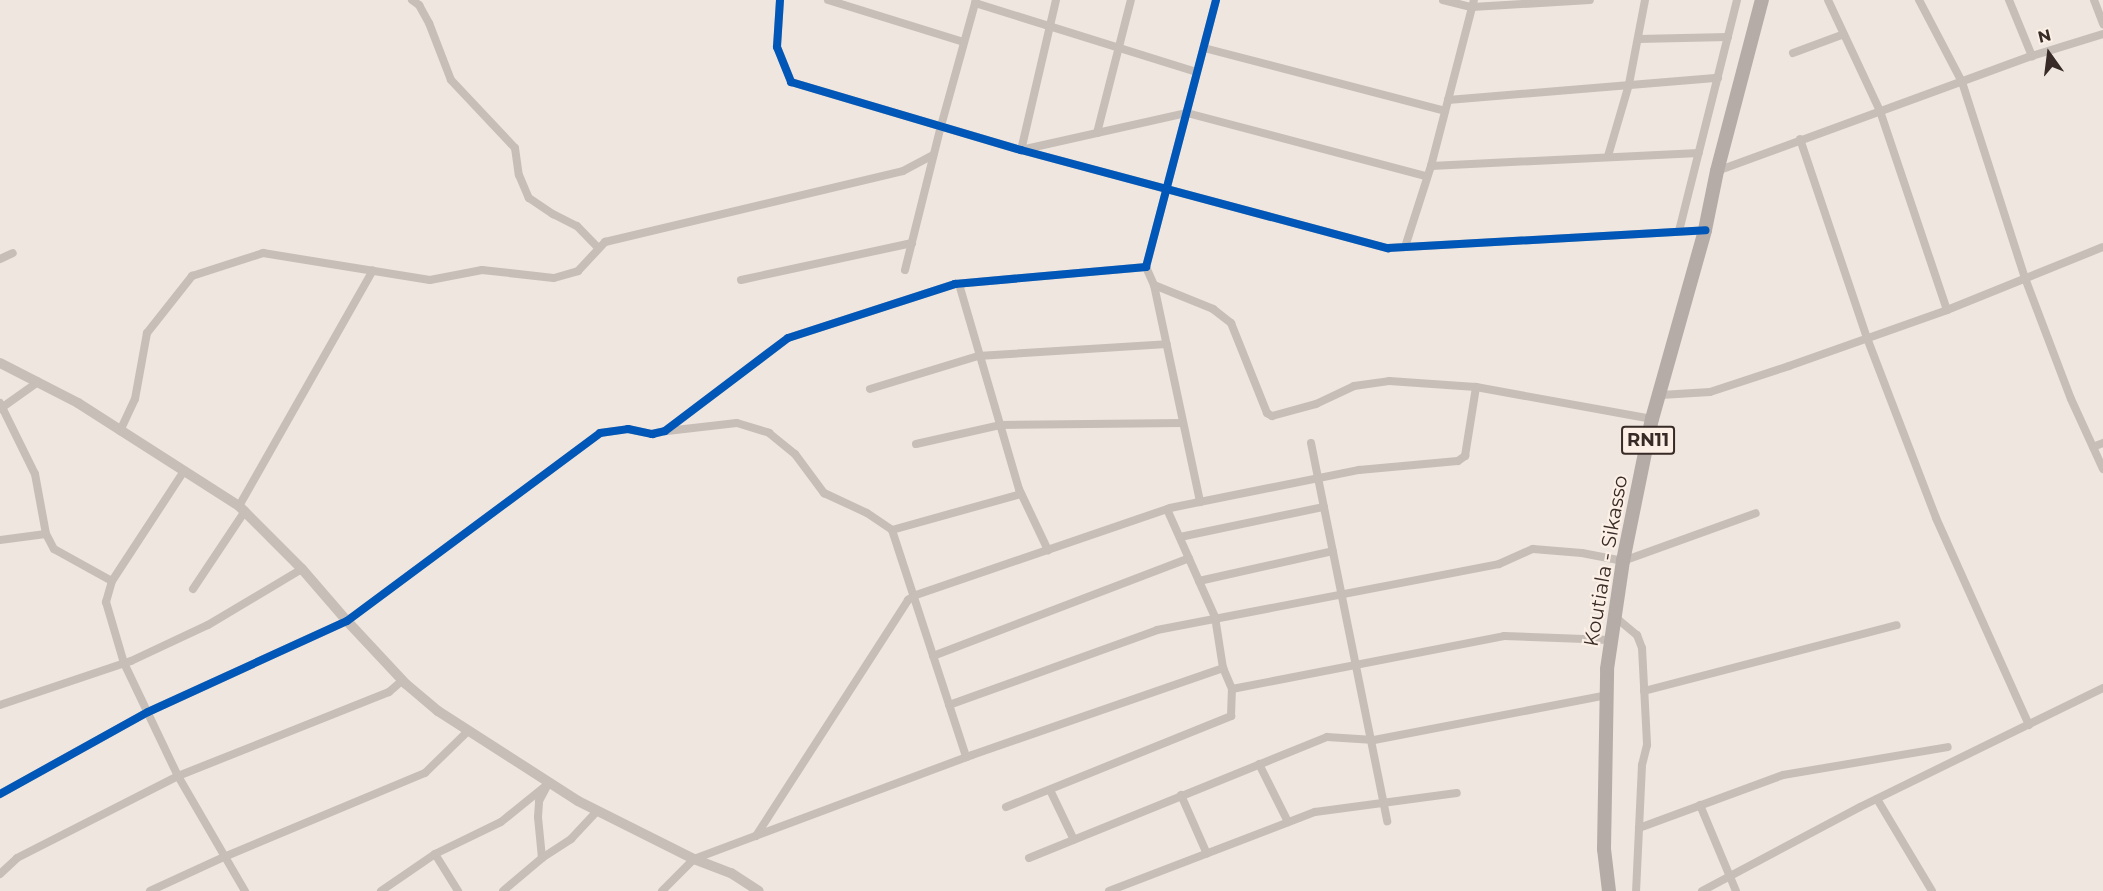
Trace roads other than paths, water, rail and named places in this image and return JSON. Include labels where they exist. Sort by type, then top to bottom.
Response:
[{"type":"main road","name":"Koutiala - Sikasso","points":[[1609,891],[1604,838],[1606,695],[1610,640],[1623,561],[1652,419],[1661,395],[1705,230],[1717,171],[1762,0]]},
{"type":"street","points":[[411,0],[419,5],[429,23],[451,80],[515,148],[519,175],[529,198],[577,226],[598,248]]},
{"type":"street","points":[[780,0],[777,46],[791,82],[1021,150],[1388,248],[1705,230]]},
{"type":"street","points":[[828,0],[964,42]]},
{"type":"street","points":[[1021,150],[1056,0]]},
{"type":"street","points":[[1097,133],[1131,0]]},
{"type":"street","points":[[1200,502],[1154,285],[1146,267],[1216,0]]},
{"type":"street","points":[[1443,0],[1473,3],[1590,0]]},
{"type":"street","points":[[1608,156],[1629,84],[1645,0]]},
{"type":"street","points":[[1679,231],[1737,0]]},
{"type":"street","points":[[1828,0],[1880,111],[1947,310]]},
{"type":"street","points":[[1919,0],[1962,82],[2025,278],[2071,399],[2103,469]]},
{"type":"street","points":[[2009,0],[2032,56]]},
{"type":"street","points":[[2094,0],[2103,24]]},
{"type":"street","points":[[905,270],[933,155],[975,2],[1197,72]]},
{"type":"street","points":[[1405,247],[1431,166],[1473,3]]},
{"type":"street","points":[[1793,53],[1844,34]]},
{"type":"street","points":[[1717,171],[2032,56],[2103,34]]},
{"type":"street","points":[[1638,39],[1728,37]]},
{"type":"street","points":[[1204,48],[1445,111]]},
{"type":"street","points":[[1448,100],[1718,78]]},
{"type":"street","points":[[1021,150],[1186,113],[1426,176]]},
{"type":"street","points":[[1800,139],[1867,338],[1959,574],[2029,725]]},
{"type":"street","points":[[1431,166],[1699,153]]},
{"type":"street","points":[[120,431],[135,399],[147,333],[192,276],[263,253],[430,280],[482,270],[554,278],[578,271],[605,242],[903,171],[933,155]]},
{"type":"street","points":[[741,280],[912,243]]},
{"type":"street","points":[[1661,395],[1710,392],[1947,310],[2103,247]]},
{"type":"street","points":[[0,259],[13,253]]},
{"type":"street","points":[[665,431],[788,338],[959,284],[1146,267]]},
{"type":"street","points":[[193,589],[242,508],[373,270]]},
{"type":"street","points":[[959,284],[1021,494],[1048,550]]},
{"type":"street","points":[[1154,285],[1213,309],[1231,323],[1267,413],[1272,416],[1316,404],[1354,386],[1389,381],[1476,387],[1652,419]]},
{"type":"street","points":[[870,389],[980,356],[1167,344]]},
{"type":"street","points":[[0,363],[78,403],[242,508],[302,568],[346,621],[403,681],[438,711],[548,784],[694,859],[731,873],[759,891]]},
{"type":"street","points":[[38,382],[1,406],[35,474],[46,534],[54,549],[112,581]]},
{"type":"street","points":[[756,836],[908,600],[1167,509],[1359,470],[1458,461],[1465,456],[1476,387]]},
{"type":"street","points":[[0,794],[148,712],[346,621],[600,433],[628,429],[652,434],[731,423],[770,433],[795,454],[824,493],[867,513],[892,530],[966,757]]},
{"type":"street","points":[[916,444],[1000,425],[1183,423]]},
{"type":"street","points":[[1311,443],[1387,820]]},
{"type":"street","points":[[2093,447],[2103,443]]},
{"type":"street","points":[[184,471],[112,581],[106,602],[124,663],[178,777],[245,891]]},
{"type":"street","points":[[892,530],[1021,494]]},
{"type":"street","points":[[1180,537],[1324,507]]},
{"type":"street","points":[[1006,807],[1231,716],[1232,689],[1223,668],[1215,617],[1167,509]]},
{"type":"street","points":[[949,705],[1157,630],[1499,564],[1533,549],[1582,553],[1623,561],[1756,513]]},
{"type":"street","points":[[0,540],[46,534]]},
{"type":"street","points":[[1199,581],[1333,551]]},
{"type":"street","points":[[933,656],[1189,558]]},
{"type":"street","points":[[0,705],[124,663],[208,625],[302,568]]},
{"type":"street","points":[[1614,616],[1638,637],[1642,648],[1647,745],[1642,765],[1636,891]]},
{"type":"street","points":[[1644,691],[1897,625]]},
{"type":"street","points":[[1232,689],[1503,636],[1610,640]]},
{"type":"street","points":[[662,891],[694,859],[966,757],[1223,668]]},
{"type":"street","points":[[0,874],[17,858],[178,777],[389,692],[403,681]]},
{"type":"street","points":[[1702,891],[1877,799],[2103,688]]},
{"type":"street","points":[[1029,858],[1328,736],[1371,740],[1606,695]]},
{"type":"street","points":[[150,891],[224,857],[425,773],[468,731]]},
{"type":"street","points":[[1639,828],[1783,775],[1948,747]]},
{"type":"street","points":[[1259,764],[1288,822]]},
{"type":"street","points":[[381,891],[435,854],[501,822],[548,784]]},
{"type":"street","points":[[542,858],[539,801],[548,784]]},
{"type":"street","points":[[1050,790],[1074,840]]},
{"type":"street","points":[[1109,891],[1315,812],[1457,793]]},
{"type":"street","points":[[1182,795],[1207,854]]},
{"type":"street","points":[[1877,799],[1932,891]]},
{"type":"street","points":[[1700,805],[1736,891]]},
{"type":"street","points":[[503,891],[542,858],[571,838],[597,811]]},
{"type":"street","points":[[435,854],[458,891]]}]
